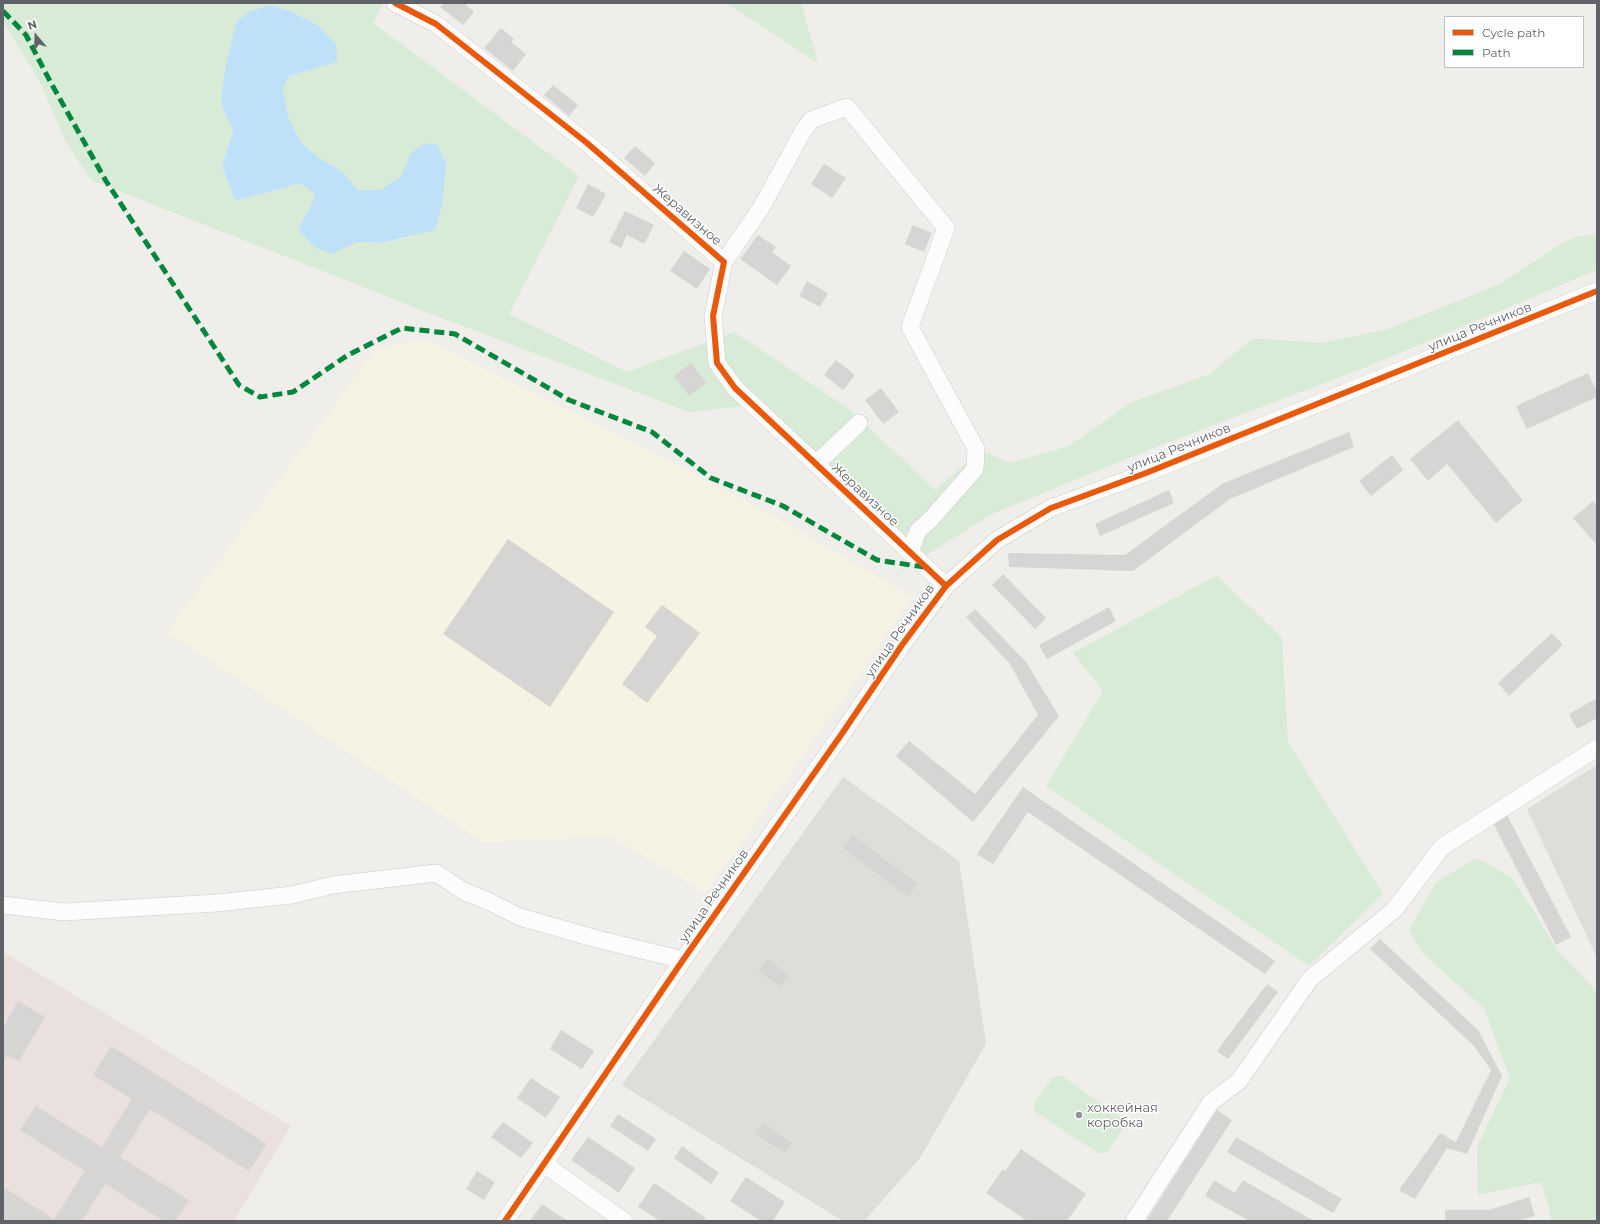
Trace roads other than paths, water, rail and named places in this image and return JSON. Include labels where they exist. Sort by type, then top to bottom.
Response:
[{"type":"street","name":"Жеравизное","points":[[395,3],[436,24],[587,143],[724,262],[713,316],[717,363],[735,388],[946,586]]},
{"type":"street","points":[[724,262],[761,208],[803,131],[811,120],[848,107],[946,228],[910,327],[976,449],[975,469],[930,520],[918,531],[910,552]]},
{"type":"street","name":"улица Речников","points":[[505,1221],[682,960],[841,735],[902,645],[946,586],[997,540],[1052,508],[1146,473],[1597,291]]},
{"type":"street","points":[[816,464],[859,423]]},
{"type":"street","points":[[1134,1221],[1211,1102],[1239,1081],[1310,979],[1394,910],[1442,847],[1597,748]]},
{"type":"street","points":[[3,905],[64,912],[217,903],[292,894],[333,885],[436,873],[465,892],[488,901],[520,917],[597,939],[682,960]]},
{"type":"street","points":[[544,1164],[619,1219]]},
{"type":"water","points":[[270,5],[292,12],[319,26],[336,44],[337,62],[289,76],[283,88],[288,117],[301,143],[322,160],[341,170],[358,190],[380,190],[401,177],[410,154],[424,143],[438,145],[446,165],[442,206],[435,230],[381,243],[357,242],[332,254],[314,247],[298,229],[309,210],[315,195],[301,183],[235,201],[222,166],[233,131],[221,102],[226,64],[237,21],[249,12]]},
{"type":"place","name":"хоккейная коробка","points":[[1079,1115]]}]
